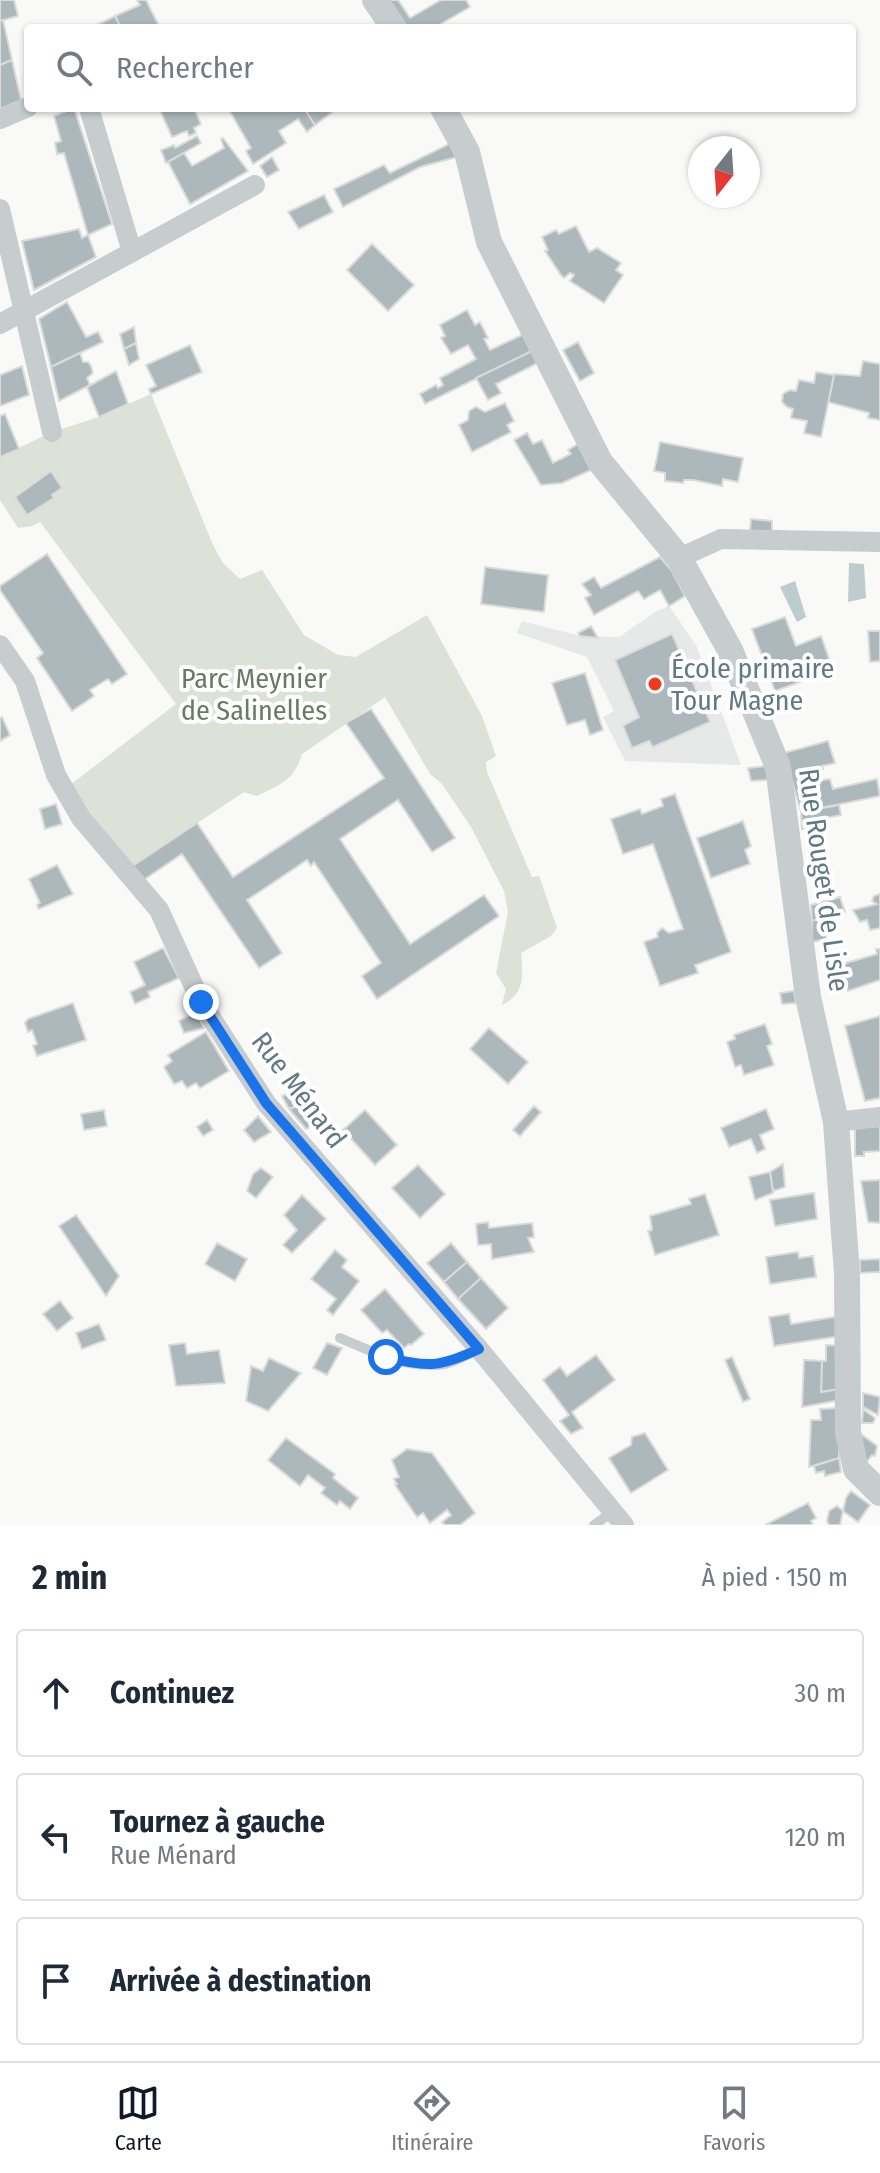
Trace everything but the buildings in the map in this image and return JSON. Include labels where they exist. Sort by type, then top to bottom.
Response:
[{"type":"street","points":[[375,0],[391,24]]},
{"type":"street","points":[[0,119],[24,109]]},
{"type":"street","points":[[90,112],[132,252]]},
{"type":"street","name":"Rue Rouget de Lisle","points":[[445,112],[467,152],[489,242],[600,462],[679,558],[730,650],[778,767],[808,997],[836,1122],[847,1274],[848,1433],[856,1469],[880,1493]]},
{"type":"street","points":[[0,324],[255,185]]},
{"type":"street","points":[[0,209],[52,432]]},
{"type":"street","points":[[679,558],[721,539],[880,542]]},
{"type":"street","name":"Rue Ménard","points":[[0,645],[25,681],[56,775],[81,818],[159,910],[201,1002],[266,1103],[479,1349],[619,1518]]},
{"type":"street","points":[[836,1122],[880,1117]]},
{"type":"lane","points":[[340,1338],[386,1357],[417,1365],[447,1363],[479,1349]]},
{"type":"lane","points":[[594,1525],[619,1518]]},
{"type":"shaded area","points":[[849,563],[864,564],[866,598],[848,602]]},
{"type":"shaded area","points":[[795,581],[806,617],[797,622],[780,587]]},
{"type":"shaded area","name":"École primaire Tour Magne","points":[[669,606],[696,645],[741,765],[625,761],[603,717],[614,711],[587,657],[517,633],[522,621],[580,636],[619,637]]},
{"type":"green space","name":"Parc Meynier de Salinelles","points":[[151,394],[223,563],[240,579],[262,570],[304,635],[338,655],[356,657],[427,615],[482,716],[496,756],[486,762],[487,772],[532,877],[539,876],[557,928],[551,936],[521,953],[521,984],[510,1001],[502,1005],[506,989],[496,973],[508,912],[504,891],[471,827],[442,784],[430,774],[385,697],[302,754],[291,776],[280,785],[257,796],[244,792],[131,867],[70,785],[176,704],[40,522],[18,528],[0,500],[0,457],[52,432],[99,417]]},
{"type":"place","name":"École primaire Tour Magne","points":[[655,684]]},
{"type":"route","points":[[201,1002],[266,1103],[479,1349],[447,1363],[417,1365],[386,1357]]}]
